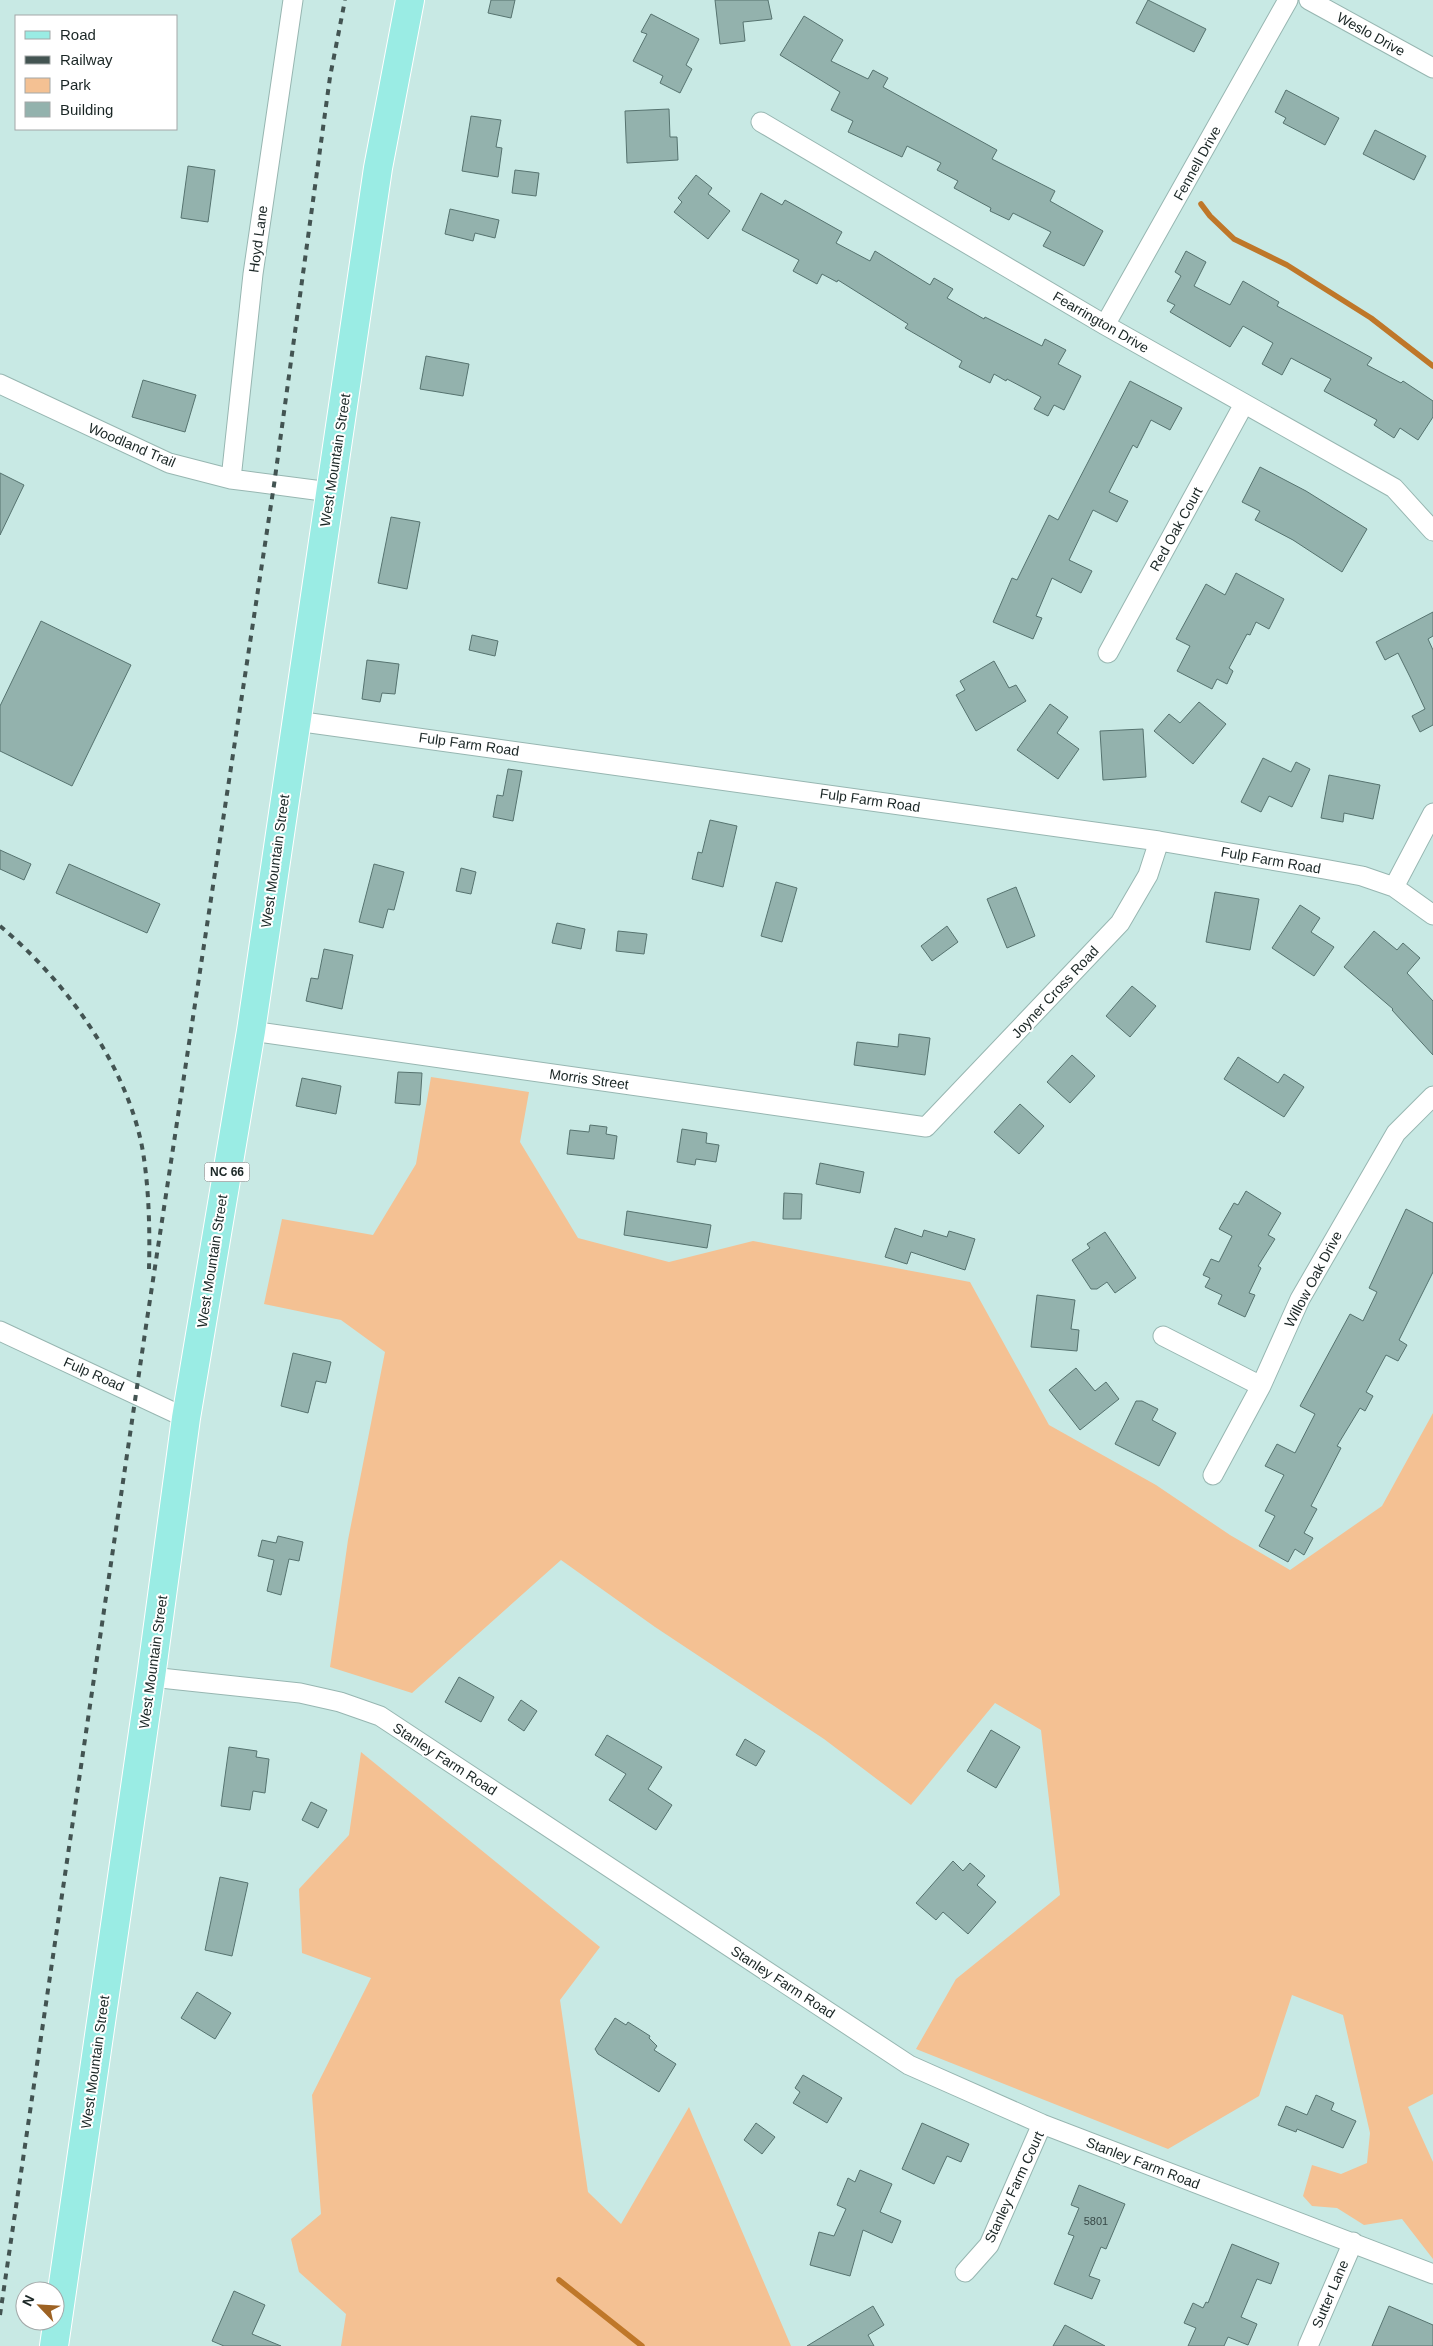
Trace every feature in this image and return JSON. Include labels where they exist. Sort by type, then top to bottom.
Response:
[{"type":"main road","name":"West Mountain Street","points":[[54,2346],[151,1676],[186,1418],[251,1031],[378,168],[410,0]]},
{"type":"street","name":"Hoyd Lane","points":[[231,479],[253,274],[293,0]]},
{"type":"street","name":"Fennell Drive","points":[[1105,325],[1288,0]]},
{"type":"street","name":"Weslo Drive","points":[[1309,0],[1433,68]]},
{"type":"street","name":"Fearrington Drive","points":[[761,122],[1105,325],[1394,488],[1433,531]]},
{"type":"street","name":"Woodland Trail","points":[[0,384],[170,463],[231,479],[330,492]]},
{"type":"street","name":"Red Oak Court","points":[[1108,654],[1244,404]]},
{"type":"street","name":"Fulp Farm Road","points":[[296,720],[1159,841],[1362,876],[1394,887],[1433,915]]},
{"type":"street","points":[[1394,887],[1433,813]]},
{"type":"street","name":"Joyner Cross Road","points":[[926,1127],[1120,924],[1148,876],[1159,841]]},
{"type":"street","name":"Morris Street","points":[[251,1031],[926,1127]]},
{"type":"street","name":"Willow Oak Drive","points":[[1213,1475],[1261,1386],[1300,1299],[1396,1133],[1433,1096]]},
{"type":"street","name":"Fulp Road","points":[[0,1331],[186,1418]]},
{"type":"street","points":[[1163,1336],[1261,1386]]},
{"type":"street","name":"Stanley Farm Road","points":[[151,1676],[300,1693],[340,1702],[380,1716],[909,2066],[1042,2124],[1433,2274]]},
{"type":"street","name":"Stanley Farm Court","points":[[965,2272],[989,2245],[1042,2124]]},
{"type":"street","name":"Sutter Lane","points":[[1308,2346],[1353,2242]]},
{"type":"green space","points":[[431,1077],[529,1092],[520,1142],[578,1238],[669,1262],[753,1241],[970,1282],[1049,1425],[1156,1485],[1230,1535],[1290,1570],[1382,1506],[1433,1413],[1433,2094],[1408,2107],[1433,2162],[1433,2259],[1402,2219],[1364,2225],[1337,2208],[1312,2206],[1303,2196],[1312,2165],[1341,2174],[1367,2163],[1370,2133],[1343,2015],[1292,1995],[1259,2096],[1168,2149],[916,2049],[956,1979],[1060,1895],[1041,1730],[995,1703],[911,1805],[824,1739],[655,1627],[561,1560],[412,1693],[330,1667],[348,1540],[385,1352],[341,1320],[264,1304],[282,1219],[373,1235],[416,1164]]},
{"type":"green space","points":[[361,1752],[600,1947],[560,2000],[588,2192],[621,2224],[689,2107],[791,2346],[341,2346],[346,2314],[299,2272],[291,2239],[321,2214],[312,2095],[371,1978],[302,1953],[299,1889],[349,1835]]},
{"type":"building","points":[[491,0],[515,0],[511,18],[488,13]]},
{"type":"building","points":[[715,0],[768,0],[772,19],[743,22],[745,41],[720,44]]},
{"type":"building","points":[[1148,0],[1206,29],[1194,52],[1136,23]]},
{"type":"building","points":[[651,14],[699,39],[686,65],[692,69],[680,93],[660,83],[663,76],[633,61],[647,34],[641,32]]},
{"type":"building","points":[[804,16],[843,40],[831,61],[868,79],[873,70],[888,78],[883,87],[997,150],[992,159],[1055,191],[1050,201],[1103,231],[1084,266],[1043,246],[1051,232],[1013,213],[1009,220],[990,211],[991,208],[954,188],[958,181],[937,170],[941,163],[907,146],[902,157],[848,132],[853,121],[831,110],[840,92],[780,55]]},
{"type":"building","points":[[1286,90],[1339,118],[1325,145],[1283,123],[1286,118],[1275,112]]},
{"type":"building","points":[[669,109],[670,137],[677,137],[678,160],[627,163],[625,111]]},
{"type":"building","points":[[471,116],[501,120],[496,147],[502,148],[498,177],[462,171]]},
{"type":"building","points":[[1375,130],[1426,156],[1414,180],[1363,154]]},
{"type":"building","points":[[188,166],[215,170],[208,222],[181,218]]},
{"type":"building","points":[[515,170],[539,173],[536,196],[512,193]]},
{"type":"building","points":[[696,175],[712,188],[708,194],[730,211],[708,239],[674,212],[682,202],[678,198]]},
{"type":"building","points":[[761,193],[782,205],[785,200],[842,232],[836,243],[870,261],[875,251],[930,285],[934,278],[953,289],[947,298],[984,319],[985,317],[1042,346],[1045,339],[1066,350],[1058,364],[1081,376],[1064,410],[1054,405],[1048,416],[1034,409],[1041,397],[994,374],[990,383],[959,367],[962,361],[905,328],[908,324],[838,280],[837,282],[822,274],[817,284],[793,271],[799,260],[742,230]]},
{"type":"building","points":[[450,209],[499,220],[495,238],[475,233],[473,241],[445,234]]},
{"type":"building","points":[[1186,251],[1206,262],[1194,286],[1230,305],[1243,281],[1279,302],[1277,306],[1372,358],[1367,365],[1401,383],[1403,381],[1433,401],[1433,417],[1418,440],[1400,428],[1394,438],[1374,425],[1377,420],[1324,391],[1331,379],[1291,358],[1282,375],[1262,364],[1273,343],[1243,326],[1230,347],[1170,312],[1175,305],[1167,301],[1181,276],[1175,272]]},
{"type":"building","points":[[426,356],[469,364],[463,396],[420,389]]},
{"type":"building","points":[[143,380],[196,395],[185,432],[132,417]]},
{"type":"building","points":[[1130,381],[1182,408],[1170,430],[1151,420],[1137,448],[1133,445],[1109,492],[1128,501],[1117,522],[1093,510],[1069,560],[1092,571],[1081,593],[1052,578],[1036,616],[1042,618],[1033,639],[993,622],[1012,578],[1017,580],[1049,515],[1058,520]]},
{"type":"building","points":[[1260,467],[1306,491],[1367,529],[1342,572],[1293,540],[1255,520],[1260,511],[1242,502]]},
{"type":"building","points":[[0,473],[24,485],[0,535]]},
{"type":"building","points":[[391,517],[420,522],[407,589],[378,583]]},
{"type":"building","points":[[1236,573],[1284,599],[1269,629],[1256,622],[1250,635],[1247,634],[1229,668],[1233,671],[1227,684],[1217,679],[1212,689],[1177,671],[1190,646],[1176,639],[1206,584],[1225,595]]},
{"type":"building","points":[[1433,612],[1433,636],[1428,639],[1433,650],[1433,725],[1420,732],[1412,716],[1425,709],[1410,677],[1398,653],[1385,660],[1376,642]]},
{"type":"building","points":[[41,621],[131,665],[72,786],[0,751],[0,706]]},
{"type":"building","points":[[472,635],[498,641],[495,656],[469,650]]},
{"type":"building","points":[[367,660],[399,664],[395,694],[382,693],[380,702],[362,699]]},
{"type":"building","points":[[994,661],[1009,688],[1016,685],[1026,701],[976,731],[956,695],[965,690],[960,681]]},
{"type":"building","points":[[1199,702],[1226,724],[1193,764],[1154,731],[1169,714],[1180,723]]},
{"type":"building","points":[[1050,704],[1068,717],[1057,733],[1079,749],[1058,779],[1017,750]]},
{"type":"building","points":[[1143,729],[1146,777],[1103,780],[1100,731]]},
{"type":"building","points":[[1263,758],[1291,772],[1296,762],[1310,769],[1292,807],[1269,796],[1261,812],[1241,802]]},
{"type":"building","points":[[508,769],[522,771],[513,821],[493,817],[497,795],[503,796]]},
{"type":"building","points":[[1329,775],[1380,785],[1373,819],[1344,813],[1343,822],[1321,818]]},
{"type":"building","points":[[710,820],[737,826],[723,887],[692,879],[698,852],[702,853]]},
{"type":"building","points":[[0,850],[31,864],[24,880],[0,869]]},
{"type":"building","points":[[69,864],[160,904],[147,933],[56,893]]},
{"type":"building","points":[[374,864],[404,872],[394,910],[388,909],[383,928],[359,922]]},
{"type":"building","points":[[461,868],[476,872],[471,894],[456,891]]},
{"type":"building","points":[[776,882],[797,888],[782,942],[761,936]]},
{"type":"building","points":[[1016,887],[1035,936],[1007,948],[987,899]]},
{"type":"building","points":[[1215,892],[1259,899],[1250,950],[1206,942]]},
{"type":"building","points":[[1300,905],[1320,918],[1311,932],[1334,947],[1314,976],[1272,948]]},
{"type":"building","points":[[557,923],[585,929],[581,949],[552,943]]},
{"type":"building","points":[[947,926],[958,942],[932,961],[921,946]]},
{"type":"building","points":[[618,931],[647,934],[644,954],[616,951]]},
{"type":"building","points":[[1374,931],[1397,950],[1403,943],[1420,958],[1407,973],[1433,1001],[1433,1055],[1393,1009],[1344,967]]},
{"type":"building","points":[[324,949],[353,955],[342,1009],[306,1001],[311,978],[318,979]]},
{"type":"building","points":[[1132,986],[1156,1006],[1130,1037],[1106,1016]]},
{"type":"building","points":[[899,1034],[930,1038],[925,1075],[854,1065],[857,1042],[898,1047]]},
{"type":"building","points":[[1072,1055],[1095,1076],[1070,1103],[1047,1082]]},
{"type":"building","points":[[1238,1057],[1278,1083],[1284,1074],[1304,1087],[1284,1117],[1224,1079]]},
{"type":"building","points":[[398,1072],[422,1073],[420,1105],[395,1103]]},
{"type":"building","points":[[302,1078],[341,1086],[336,1114],[296,1106]]},
{"type":"building","points":[[1020,1104],[1044,1126],[1019,1154],[994,1132]]},
{"type":"building","points":[[590,1125],[607,1127],[606,1134],[617,1136],[614,1159],[567,1154],[570,1130],[589,1132]]},
{"type":"building","points":[[682,1129],[707,1133],[706,1143],[719,1145],[716,1162],[696,1159],[695,1165],[677,1162]]},
{"type":"building","points":[[820,1163],[864,1172],[860,1193],[816,1184]]},
{"type":"building","points":[[1246,1191],[1281,1213],[1268,1235],[1275,1239],[1258,1266],[1261,1268],[1249,1293],[1255,1295],[1245,1317],[1218,1304],[1222,1295],[1205,1287],[1210,1278],[1203,1275],[1211,1259],[1219,1262],[1232,1236],[1219,1229],[1234,1203],[1238,1205]]},
{"type":"building","points":[[784,1193],[802,1194],[801,1219],[783,1219]]},
{"type":"building","points":[[1406,1209],[1433,1223],[1433,1272],[1399,1340],[1407,1345],[1398,1361],[1386,1355],[1366,1392],[1373,1396],[1365,1411],[1360,1408],[1337,1446],[1341,1448],[1311,1506],[1317,1509],[1304,1533],[1313,1538],[1304,1555],[1295,1549],[1288,1562],[1259,1546],[1275,1516],[1265,1511],[1284,1475],[1265,1466],[1277,1444],[1295,1453],[1315,1414],[1300,1406],[1350,1314],[1363,1321],[1377,1292],[1369,1288]]},
{"type":"building","points":[[627,1211],[711,1225],[707,1248],[624,1235]]},
{"type":"building","points":[[895,1228],[922,1237],[924,1230],[947,1237],[949,1231],[975,1239],[965,1270],[911,1252],[907,1264],[885,1257]]},
{"type":"building","points":[[1105,1232],[1136,1278],[1115,1293],[1107,1282],[1097,1289],[1091,1289],[1072,1260],[1090,1248],[1087,1244]]},
{"type":"building","points":[[1037,1295],[1075,1300],[1071,1329],[1079,1330],[1077,1351],[1031,1347]]},
{"type":"building","points":[[293,1353],[331,1362],[326,1383],[316,1381],[308,1413],[281,1406]]},
{"type":"building","points":[[1076,1368],[1095,1391],[1106,1382],[1119,1399],[1080,1430],[1049,1390]]},
{"type":"building","points":[[1136,1401],[1142,1401],[1158,1409],[1152,1420],[1176,1433],[1159,1466],[1115,1444]]},
{"type":"building","points":[[278,1536],[303,1542],[299,1561],[289,1559],[281,1595],[267,1591],[274,1560],[258,1556],[262,1540],[276,1543]]},
{"type":"building","points":[[459,1677],[494,1697],[481,1722],[445,1702]]},
{"type":"building","points":[[521,1700],[537,1711],[524,1731],[508,1720]]},
{"type":"building","points":[[991,1730],[1020,1747],[996,1788],[967,1771]]},
{"type":"building","points":[[607,1735],[662,1767],[648,1789],[672,1805],[656,1830],[609,1800],[626,1774],[595,1755]]},
{"type":"building","points":[[745,1739],[765,1751],[756,1766],[736,1755]]},
{"type":"building","points":[[229,1747],[257,1751],[256,1757],[269,1759],[265,1793],[253,1791],[250,1810],[221,1806]]},
{"type":"building","points":[[311,1802],[327,1810],[318,1828],[302,1820]]},
{"type":"building","points":[[953,1861],[963,1871],[970,1863],[985,1876],[977,1885],[996,1902],[968,1934],[943,1912],[936,1920],[916,1903]]},
{"type":"building","points":[[220,1877],[248,1883],[232,1956],[205,1950]]},
{"type":"building","points":[[197,1992],[231,2013],[215,2039],[181,2018]]},
{"type":"building","points":[[615,2018],[626,2025],[628,2022],[650,2036],[649,2038],[657,2046],[654,2050],[676,2064],[659,2092],[598,2054],[595,2049]]},
{"type":"building","points":[[803,2075],[842,2098],[827,2123],[793,2103],[800,2092],[795,2088]]},
{"type":"building","points":[[1316,2095],[1334,2103],[1331,2110],[1356,2121],[1343,2148],[1297,2129],[1296,2132],[1278,2125],[1286,2106],[1307,2115]]},
{"type":"building","points":[[756,2123],[775,2137],[762,2154],[744,2140]]},
{"type":"building","points":[[922,2123],[969,2144],[961,2162],[947,2156],[934,2184],[902,2169]]},
{"type":"building","points":[[860,2170],[892,2184],[880,2212],[901,2221],[892,2243],[863,2230],[850,2276],[810,2265],[819,2232],[834,2236],[846,2209],[837,2205],[848,2178],[855,2182]]},
{"type":"building","points":[[1079,2185],[1125,2204],[1106,2249],[1101,2247],[1089,2276],[1100,2280],[1092,2299],[1054,2284],[1074,2236],[1068,2234],[1079,2208],[1071,2205]]},
{"type":"building","points":[[1232,2244],[1279,2263],[1271,2284],[1257,2279],[1241,2317],[1257,2324],[1248,2345],[1228,2337],[1224,2346],[1188,2346],[1196,2328],[1184,2323],[1193,2303],[1203,2308],[1206,2302],[1208,2303]]},
{"type":"building","points":[[234,2291],[265,2305],[252,2334],[281,2346],[224,2346],[212,2341]]},
{"type":"building","points":[[873,2306],[884,2325],[868,2335],[874,2346],[807,2346]]},
{"type":"building","points":[[1389,2306],[1433,2325],[1433,2346],[1372,2346]]},
{"type":"building","points":[[1065,2325],[1105,2346],[1053,2346]]},
{"type":"waterway","points":[[1201,204],[1210,216],[1234,239],[1287,265],[1371,318],[1433,366]]},
{"type":"waterway","points":[[559,2280],[642,2346]]},
{"type":"railway","points":[[0,2315],[146,1326],[274,485],[330,77],[345,0]]},
{"type":"railway","points":[[0,926],[48,972],[70,999],[108,1057],[123,1088],[135,1120],[143,1152],[149,1210],[149,1269]]}]
